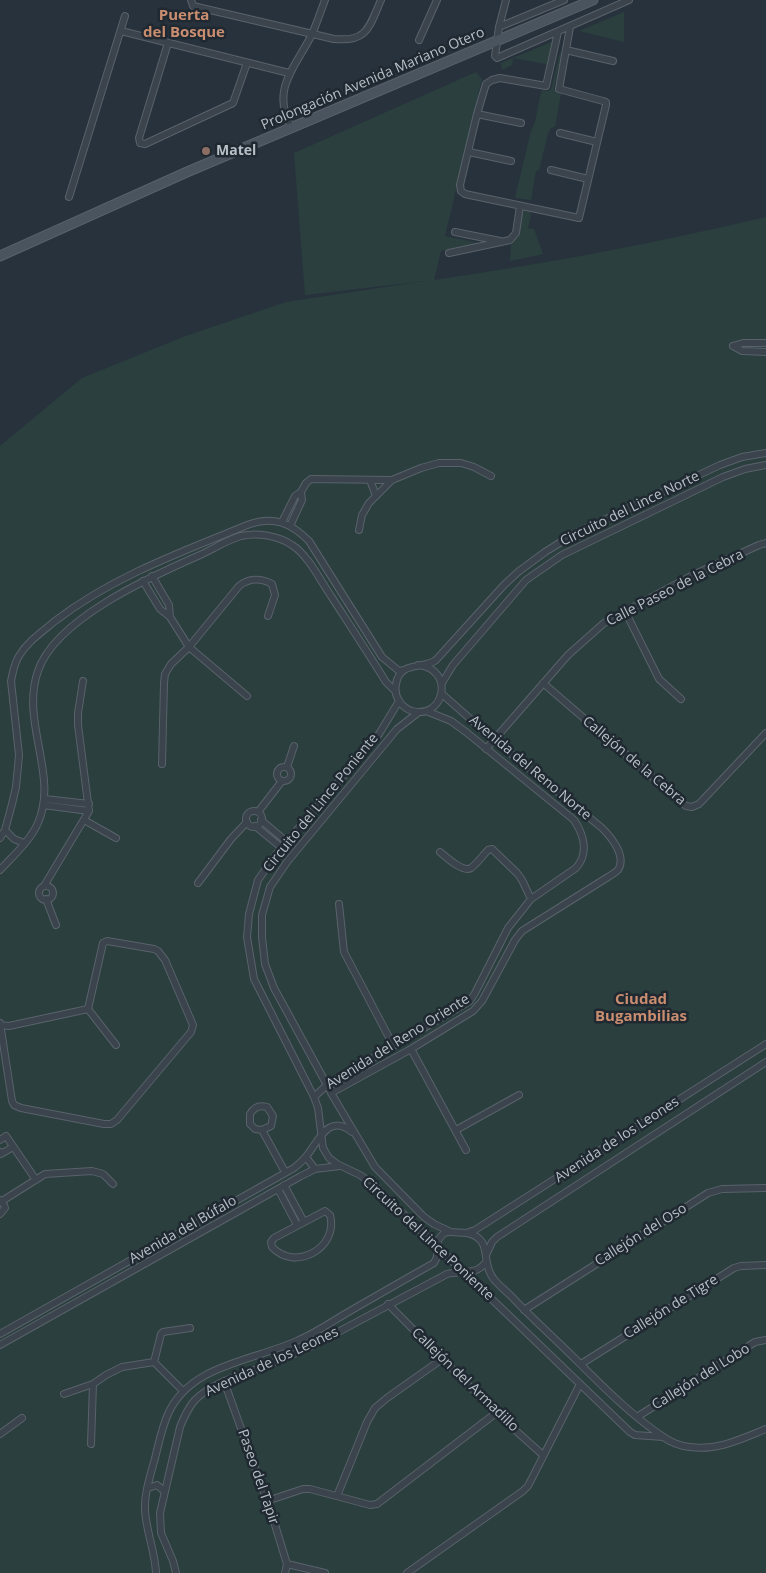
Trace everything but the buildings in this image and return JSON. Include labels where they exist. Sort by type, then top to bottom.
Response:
[{"type":"street","points":[[292,128],[287,119],[283,104],[284,92],[289,74],[312,33],[325,0]]},
{"type":"street","points":[[191,1],[193,6],[334,39],[346,40],[361,35],[368,29],[381,0]]},
{"type":"street","points":[[419,40],[437,0]]},
{"type":"street","points":[[506,0],[499,27],[495,56],[499,58],[629,0]]},
{"type":"street","points":[[499,27],[564,0]]},
{"type":"street","name":"Prolongación Avenida Mariano Otero","points":[[0,256],[187,172],[497,42],[592,0]]},
{"type":"street","points":[[69,197],[125,16]]},
{"type":"street","points":[[558,32],[548,84],[544,86],[500,78],[486,84],[460,185],[461,191],[465,194],[579,218],[606,102],[559,88],[570,27]]},
{"type":"street","points":[[121,32],[289,74]]},
{"type":"street","points":[[168,43],[139,138],[140,143],[145,144],[233,103],[247,63]]},
{"type":"street","points":[[566,50],[613,61]]},
{"type":"street","points":[[477,114],[521,123]]},
{"type":"street","points":[[560,133],[597,142]]},
{"type":"street","points":[[468,152],[511,161]]},
{"type":"street","points":[[551,170],[588,180]]},
{"type":"street","points":[[449,253],[510,240],[516,233],[520,206]]},
{"type":"street","points":[[455,232],[503,242]]},
{"type":"street","points":[[766,344],[743,343],[733,346],[742,351],[766,352]]},
{"type":"street","name":"Circuito del Lince Norte","points":[[418,665],[428,664],[436,660],[518,572],[574,534],[720,465],[742,457],[766,453]]},
{"type":"street","points":[[282,522],[295,496],[301,492],[306,483],[313,479],[392,480],[429,465],[446,462],[469,465],[492,476]]},
{"type":"street","name":"Circuito del Lince Norte","points":[[442,683],[453,665],[512,595],[539,570],[562,555],[723,477],[744,469],[766,465]]},
{"type":"street","points":[[370,480],[376,496]]},
{"type":"street","points":[[359,530],[365,509],[392,480]]},
{"type":"street","points":[[290,526],[302,500],[301,492]]},
{"type":"street","points":[[0,838],[5,830],[16,787],[18,760],[11,681],[13,670],[23,650],[36,636],[86,598],[148,566],[250,524],[266,520],[282,522],[302,534],[308,541],[382,657],[400,671],[418,665],[430,668],[439,677],[442,683],[442,694],[439,701],[433,707],[422,711],[409,710],[399,701],[396,692],[397,680],[404,670]]},
{"type":"street","points":[[0,870],[24,843],[37,824],[44,802],[44,780],[32,708],[38,669],[47,651],[63,634],[92,612],[152,576],[242,536],[258,534],[291,544],[315,571],[386,682],[396,692]]},
{"type":"street","name":"Calle Paseo de la Cebra","points":[[486,749],[568,655],[596,629],[614,617],[693,575],[766,543]]},
{"type":"street","points":[[152,576],[169,605],[170,617]]},
{"type":"street","points":[[162,764],[164,683],[165,674],[171,664],[189,647],[239,586],[247,581],[258,579],[272,584],[275,595],[268,616]]},
{"type":"street","points":[[143,581],[160,609],[170,617],[189,647],[247,696]]},
{"type":"street","points":[[625,612],[659,679],[681,699]]},
{"type":"street","points":[[56,925],[46,899],[42,898],[39,893],[84,820],[89,808],[78,725],[83,681]]},
{"type":"street","name":"Callejón de la Cebra","points":[[543,683],[686,806],[692,807],[699,804],[766,733]]},
{"type":"street","name":"Avenida del Reno Norte","points":[[442,694],[493,740],[602,828],[617,845]]},
{"type":"street","name":"Circuito del Lince Poniente","points":[[399,701],[372,743],[282,848],[258,880],[249,914],[247,937],[254,979],[314,1097],[318,1108],[323,1148],[329,1158],[370,1182],[630,1432],[643,1436],[663,1437]]},
{"type":"street","name":"Avenida del Reno Norte","points":[[422,711],[451,721],[574,820]]},
{"type":"street","name":"Circuito del Lince Poniente","points":[[422,711],[397,729],[313,832],[286,862],[270,887],[262,916],[262,937],[265,964],[274,988],[368,1157],[424,1217],[451,1232]]},
{"type":"street","points":[[258,812],[282,781],[288,781],[291,778],[292,772],[287,768],[294,746]]},
{"type":"street","points":[[44,802],[89,808]]},
{"type":"street","points":[[563,811],[571,802]]},
{"type":"street","points":[[198,883],[246,822],[246,816],[249,812],[258,812],[261,815],[261,820],[287,842]]},
{"type":"street","points":[[84,820],[116,838]]},
{"type":"street","points":[[255,826],[261,820]]},
{"type":"street","name":"Avenida del Reno Oriente","points":[[314,1097],[327,1085],[470,1001],[508,928],[531,899],[581,863],[584,852],[583,836],[574,820]]},
{"type":"street","points":[[246,822],[249,825],[255,826],[282,848]]},
{"type":"street","points":[[5,830],[14,838],[24,843]]},
{"type":"street","name":"Avenida del Reno Oriente","points":[[331,1093],[410,1049],[478,1007],[515,940],[522,931],[616,872],[620,866],[617,845]]},
{"type":"street","points":[[440,852],[467,869],[471,868],[488,850],[492,849],[517,873],[531,899]]},
{"type":"street","points":[[339,904],[344,952],[393,1045]]},
{"type":"street","points":[[104,942],[149,948],[158,951],[165,960],[193,1028],[117,1120],[111,1124],[21,1108],[14,1105],[0,1027],[88,1009],[104,942]]},
{"type":"street","points":[[88,1009],[116,1045]]},
{"type":"street","name":"Avenida de los Leones","points":[[466,1233],[483,1226],[766,1044]]},
{"type":"street","points":[[410,1049],[466,1150]]},
{"type":"street","name":"Avenida de los Leones","points":[[487,1253],[492,1242],[497,1237],[765,1064]]},
{"type":"street","points":[[456,1130],[520,1095]]},
{"type":"street","points":[[321,1134],[327,1128],[339,1126],[350,1130],[355,1136]]},
{"type":"street","points":[[262,1130],[285,1172]]},
{"type":"street","name":"Avenida del Búfalo","points":[[0,1334],[294,1168],[306,1157],[321,1134]]},
{"type":"street","points":[[0,1140],[6,1136],[36,1180]]},
{"type":"street","points":[[0,1152],[2,1154],[13,1147]]},
{"type":"street","points":[[306,1157],[315,1169]]},
{"type":"street","name":"Avenida del Búfalo","points":[[0,1345],[315,1169],[341,1166]]},
{"type":"street","points":[[0,1214],[5,1208],[1,1201],[45,1174],[92,1171],[103,1174],[113,1184]]},
{"type":"street","points":[[281,1187],[304,1222]]},
{"type":"street","points":[[281,1187],[297,1225]]},
{"type":"street","name":"Callejón del Oso","points":[[524,1310],[708,1193],[722,1188],[766,1188]]},
{"type":"street","points":[[322,1212],[329,1213],[332,1226],[323,1246],[312,1253],[300,1257],[288,1257],[272,1247],[272,1240],[297,1225],[322,1212]]},
{"type":"street","points":[[451,1232],[466,1233],[480,1239],[487,1253],[486,1262]]},
{"type":"street","name":"Avenida de los Leones","points":[[156,1573],[145,1508],[148,1488],[167,1415],[183,1391],[196,1380],[222,1368],[300,1340],[434,1263],[438,1257],[436,1246],[438,1240],[441,1235],[451,1232]]},
{"type":"street","name":"Circuito del Lince Poniente","points":[[486,1262],[492,1277],[524,1310],[637,1417],[663,1437]]},
{"type":"street","name":"Avenida de los Leones","points":[[176,1573],[173,1560],[163,1540],[160,1527],[160,1513],[164,1491],[185,1415],[194,1402],[205,1392],[224,1381],[288,1357],[447,1274],[478,1270],[486,1262]]},
{"type":"street","points":[[126,1263],[130,1271]]},
{"type":"street","name":"Callejón de Tigre","points":[[581,1364],[734,1268],[766,1265]]},
{"type":"street","name":"Callejón del Armadillo","points":[[388,1304],[496,1413],[543,1455]]},
{"type":"street","points":[[64,1394],[92,1384],[122,1367],[154,1362],[163,1332],[190,1328]]},
{"type":"street","name":"Callejón del Lobo","points":[[637,1417],[755,1342],[766,1340]]},
{"type":"street","points":[[336,1496],[367,1422],[375,1408],[442,1360]]},
{"type":"street","name":"Avenida de los Leones","points":[[154,1362],[183,1391]]},
{"type":"street","points":[[196,1380],[198,1390],[205,1392]]},
{"type":"street","name":"Paseo del Tapir","points":[[224,1381],[268,1501],[287,1564],[285,1573]]},
{"type":"street","points":[[91,1444],[92,1384]]},
{"type":"street","points":[[407,1573],[528,1486],[580,1384]]},
{"type":"street","points":[[268,1501],[303,1489],[310,1489],[370,1505],[377,1504],[496,1413]]},
{"type":"street","points":[[0,1434],[22,1418]]},
{"type":"street","points":[[663,1437],[688,1447],[713,1448],[729,1444],[766,1429]]},
{"type":"street","points":[[148,1488],[157,1484],[164,1491]]},
{"type":"street","points":[[287,1564],[325,1573]]},
{"type":"green space","points":[[624,12],[624,42],[579,31]]},
{"type":"green space","points":[[553,40],[549,55],[550,65],[513,58]]},
{"type":"green space","points":[[560,52],[562,52],[554,88],[555,91],[561,94],[555,127],[551,128],[548,134],[539,170],[536,171],[531,200],[515,198],[542,90],[548,91],[551,89]]},
{"type":"green space","points":[[513,58],[512,65],[502,70],[501,63]]},
{"type":"green space","points":[[476,72],[482,79],[445,236],[479,243],[441,251],[434,280],[600,252],[766,217],[766,1573],[0,1573],[0,446],[82,378],[183,337],[286,302],[425,281],[305,295],[294,153]]},
{"type":"green space","points":[[524,206],[529,208],[531,216],[528,228],[534,229],[543,254],[510,261],[511,245]]},
{"type":"place","name":"Matel","points":[[206,151]]},
{"type":"district","name":"Puerta del Bosque","points":[[184,24]]},
{"type":"district","name":"Ciudad Bugambilias","points":[[641,1008]]}]
